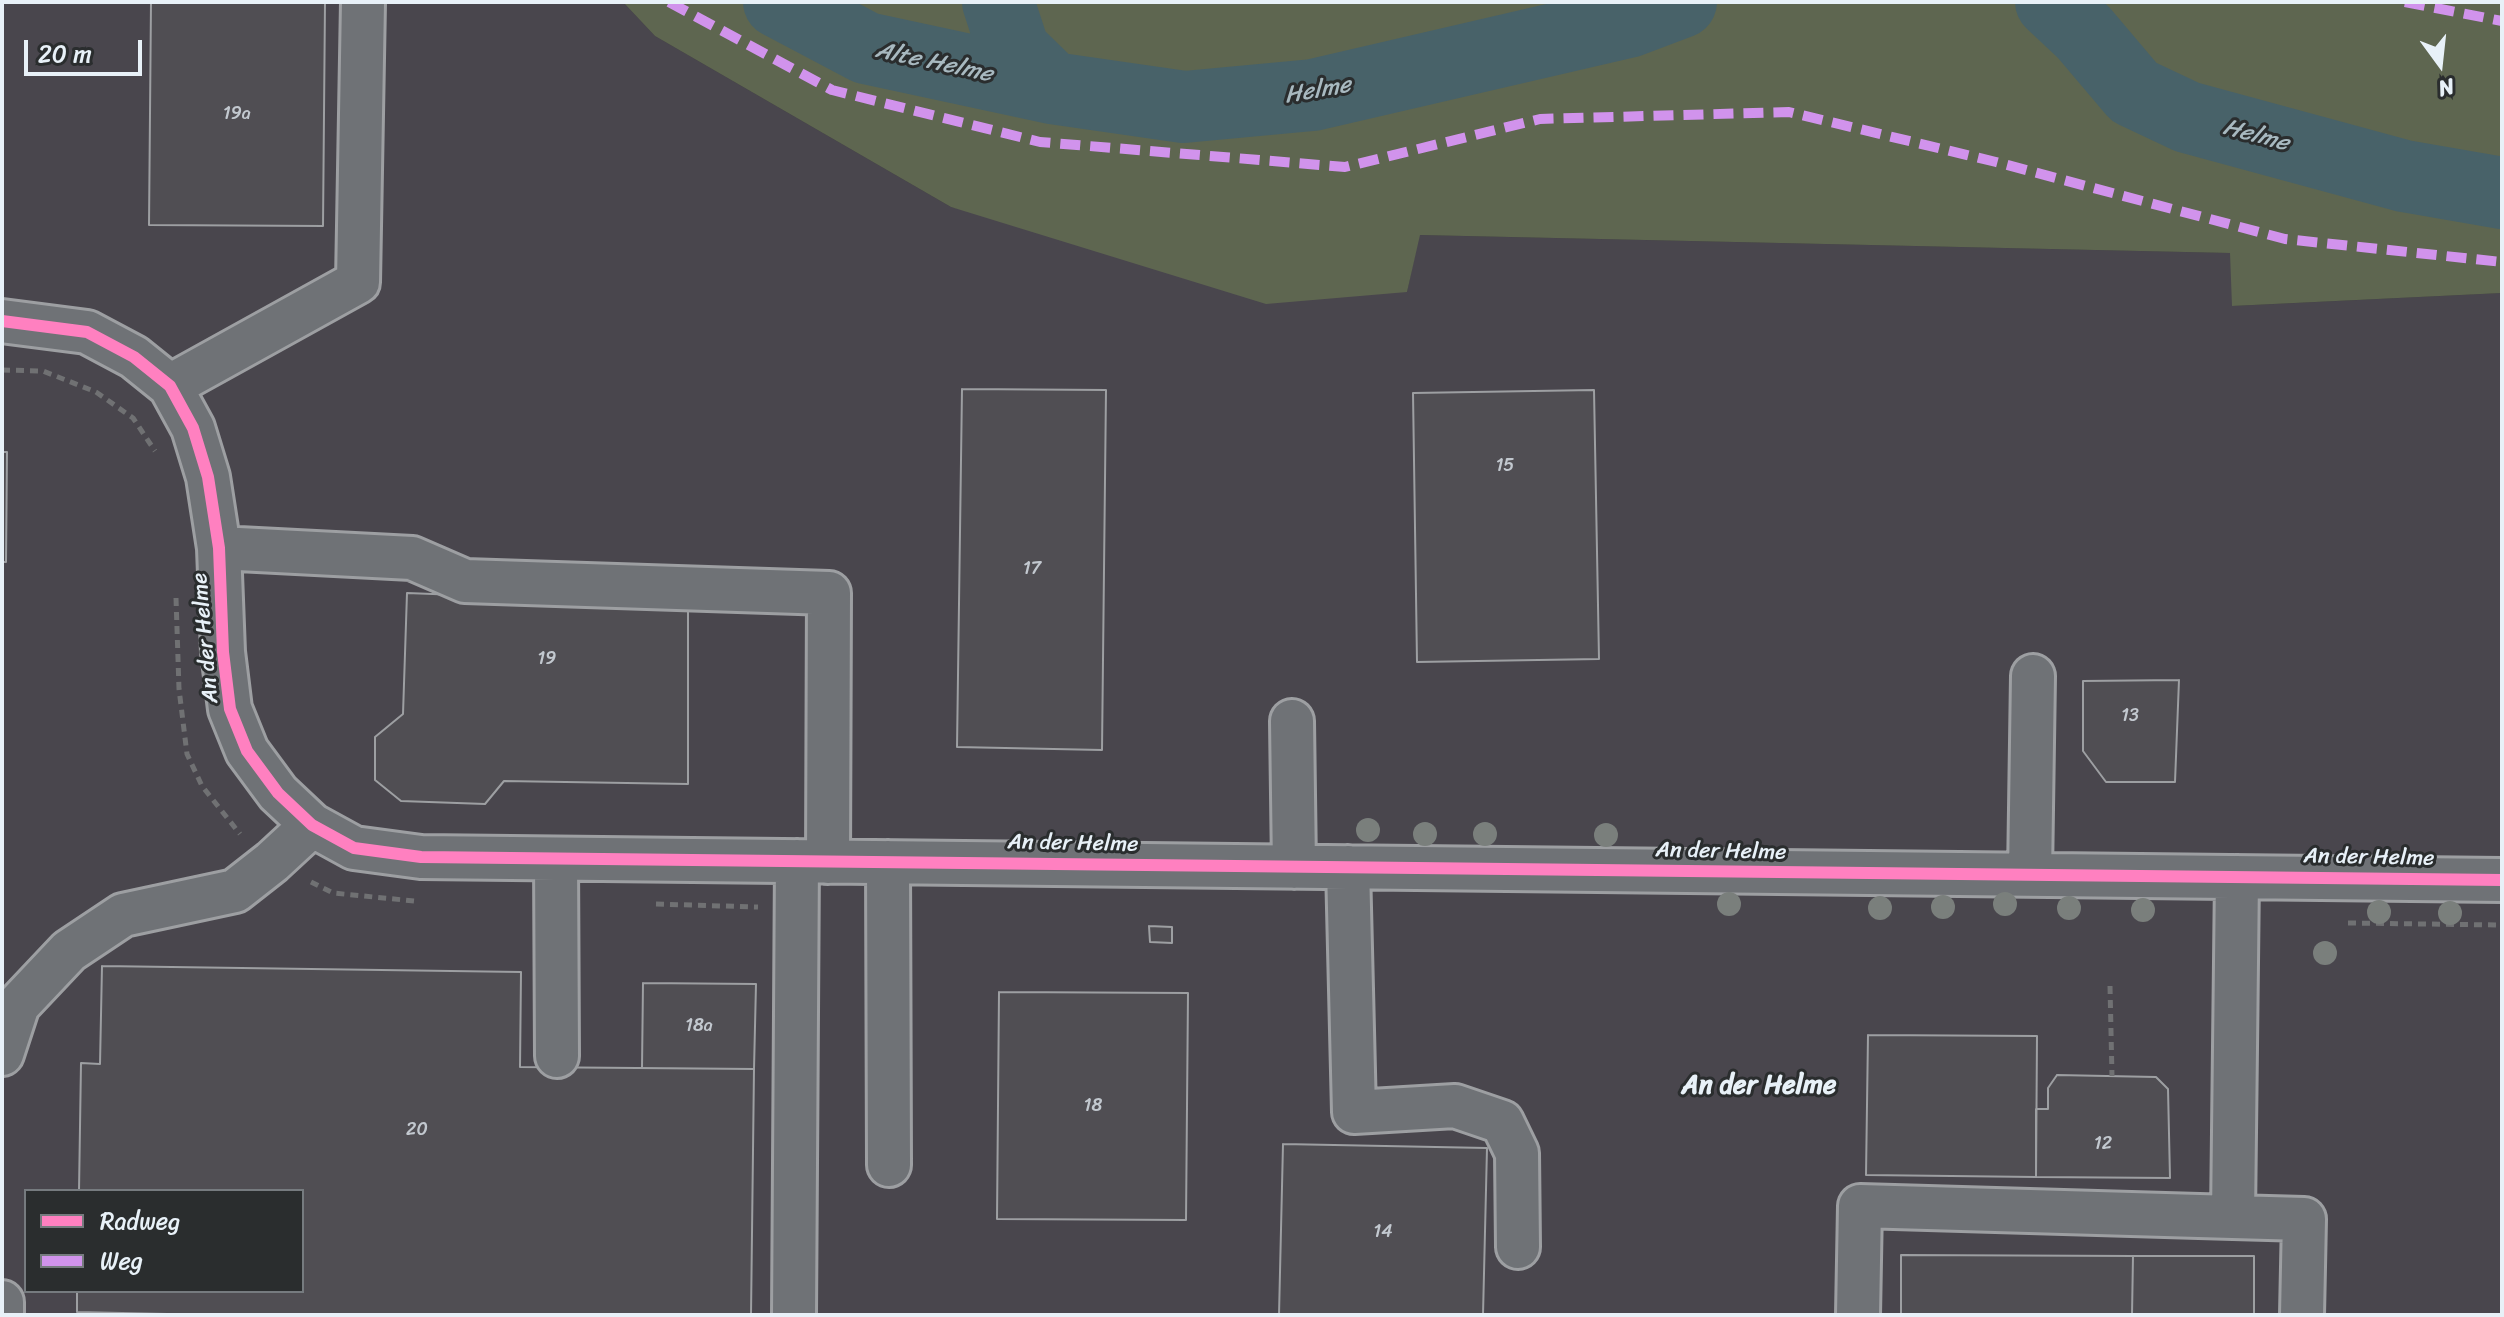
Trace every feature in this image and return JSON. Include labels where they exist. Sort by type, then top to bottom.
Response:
[{"type":"street","points":[[170,386],[358,282],[363,2]]},
{"type":"street","name":"An der Helme","points":[[2,321],[87,332],[134,357],[170,386],[193,428],[208,477],[219,548],[223,652],[230,709],[247,751],[278,793],[312,825],[354,848],[421,857],[2502,880]]},
{"type":"street","points":[[219,548],[412,558],[465,581],[829,593],[813,862],[794,1315]]},
{"type":"street","points":[[2030,875],[2033,676]]},
{"type":"street","points":[[1292,721],[1294,867]]},
{"type":"street","points":[[2,1054],[18,1005],[69,951],[123,915],[235,891],[312,825]]},
{"type":"street","points":[[556,859],[557,1056]]},
{"type":"street","points":[[888,862],[889,1165]]},
{"type":"street","points":[[1348,867],[1354,1112],[1455,1106],[1502,1122],[1517,1153],[1518,1247]]},
{"type":"street","points":[[2233,1217],[2237,877]]},
{"type":"street","points":[[1858,1315],[1860,1206],[2304,1219],[2302,1315]]},
{"type":"street","points":[[2,1302],[2,1315]]},
{"type":"path","points":[[2110,986],[2112,1076]]},
{"type":"shaded area","points":[[2,2],[623,2],[655,36],[951,207],[1407,292],[1419,235],[2231,253],[2233,306],[2502,293],[2502,1315],[2,1315]]},
{"type":"green space","points":[[623,2],[2502,2],[2502,293],[2232,306],[2230,253],[1420,235],[1407,292],[1266,304],[951,207],[655,36]]},
{"type":"building","points":[[151,2],[325,2],[323,226],[149,225]]},
{"type":"building","points":[[962,389],[1106,390],[1102,750],[957,747]]},
{"type":"building","points":[[1594,390],[1599,659],[1417,662],[1413,393]]},
{"type":"building","points":[[2,452],[7,452],[6,562],[2,562]]},
{"type":"building","points":[[407,593],[688,604],[688,784],[504,781],[485,804],[401,801],[375,780],[375,737],[403,714]]},
{"type":"building","points":[[2179,680],[2175,782],[2106,782],[2083,751],[2083,681]]},
{"type":"building","points":[[1149,926],[1172,927],[1172,943],[1150,942]]},
{"type":"building","points":[[102,966],[521,972],[520,1067],[754,1069],[751,1315],[77,1312],[77,1293],[304,1293],[304,1189],[79,1189],[81,1063],[100,1064]]},
{"type":"building","points":[[643,983],[756,984],[754,1069],[642,1068]]},
{"type":"building","points":[[999,992],[1188,993],[1186,1220],[997,1219]]},
{"type":"building","points":[[1868,1035],[2037,1036],[2036,1177],[1866,1175]]},
{"type":"building","points":[[2057,1075],[2156,1077],[2168,1089],[2170,1178],[2036,1177],[2036,1109],[2048,1109],[2048,1088]]},
{"type":"building","points":[[1283,1144],[1487,1148],[1483,1315],[1279,1315]]},
{"type":"building","points":[[1901,1255],[2133,1256],[2132,1315],[1901,1315]]},
{"type":"building","points":[[2133,1256],[2254,1256],[2254,1315],[2132,1315]]},
{"type":"waterway","name":"Alte Helme","points":[[779,2],[866,48],[1052,88]]},
{"type":"waterway","name":"Helme","points":[[998,2],[1014,51],[1052,88],[1184,107],[1313,95],[1628,22],[1681,2]]},
{"type":"waterway","name":"Helme","points":[[2051,2],[2084,33],[2134,92],[2187,117],[2404,176],[2502,193]]},
{"type":"marked path","points":[[669,2],[832,90],[1040,142],[1345,167],[1540,119],[1789,112],[1996,162],[2285,239],[2502,262]]},
{"type":"marked path","points":[[2405,2],[2502,21]]},
{"type":"cycle path","points":[[2,321],[87,332],[134,357],[170,386],[193,428],[208,477],[219,548],[223,652],[230,709],[247,751],[278,793],[312,825],[354,848],[421,857],[2502,880]]},
{"type":"district","name":"An der Helme","points":[[1759,1086]]}]
